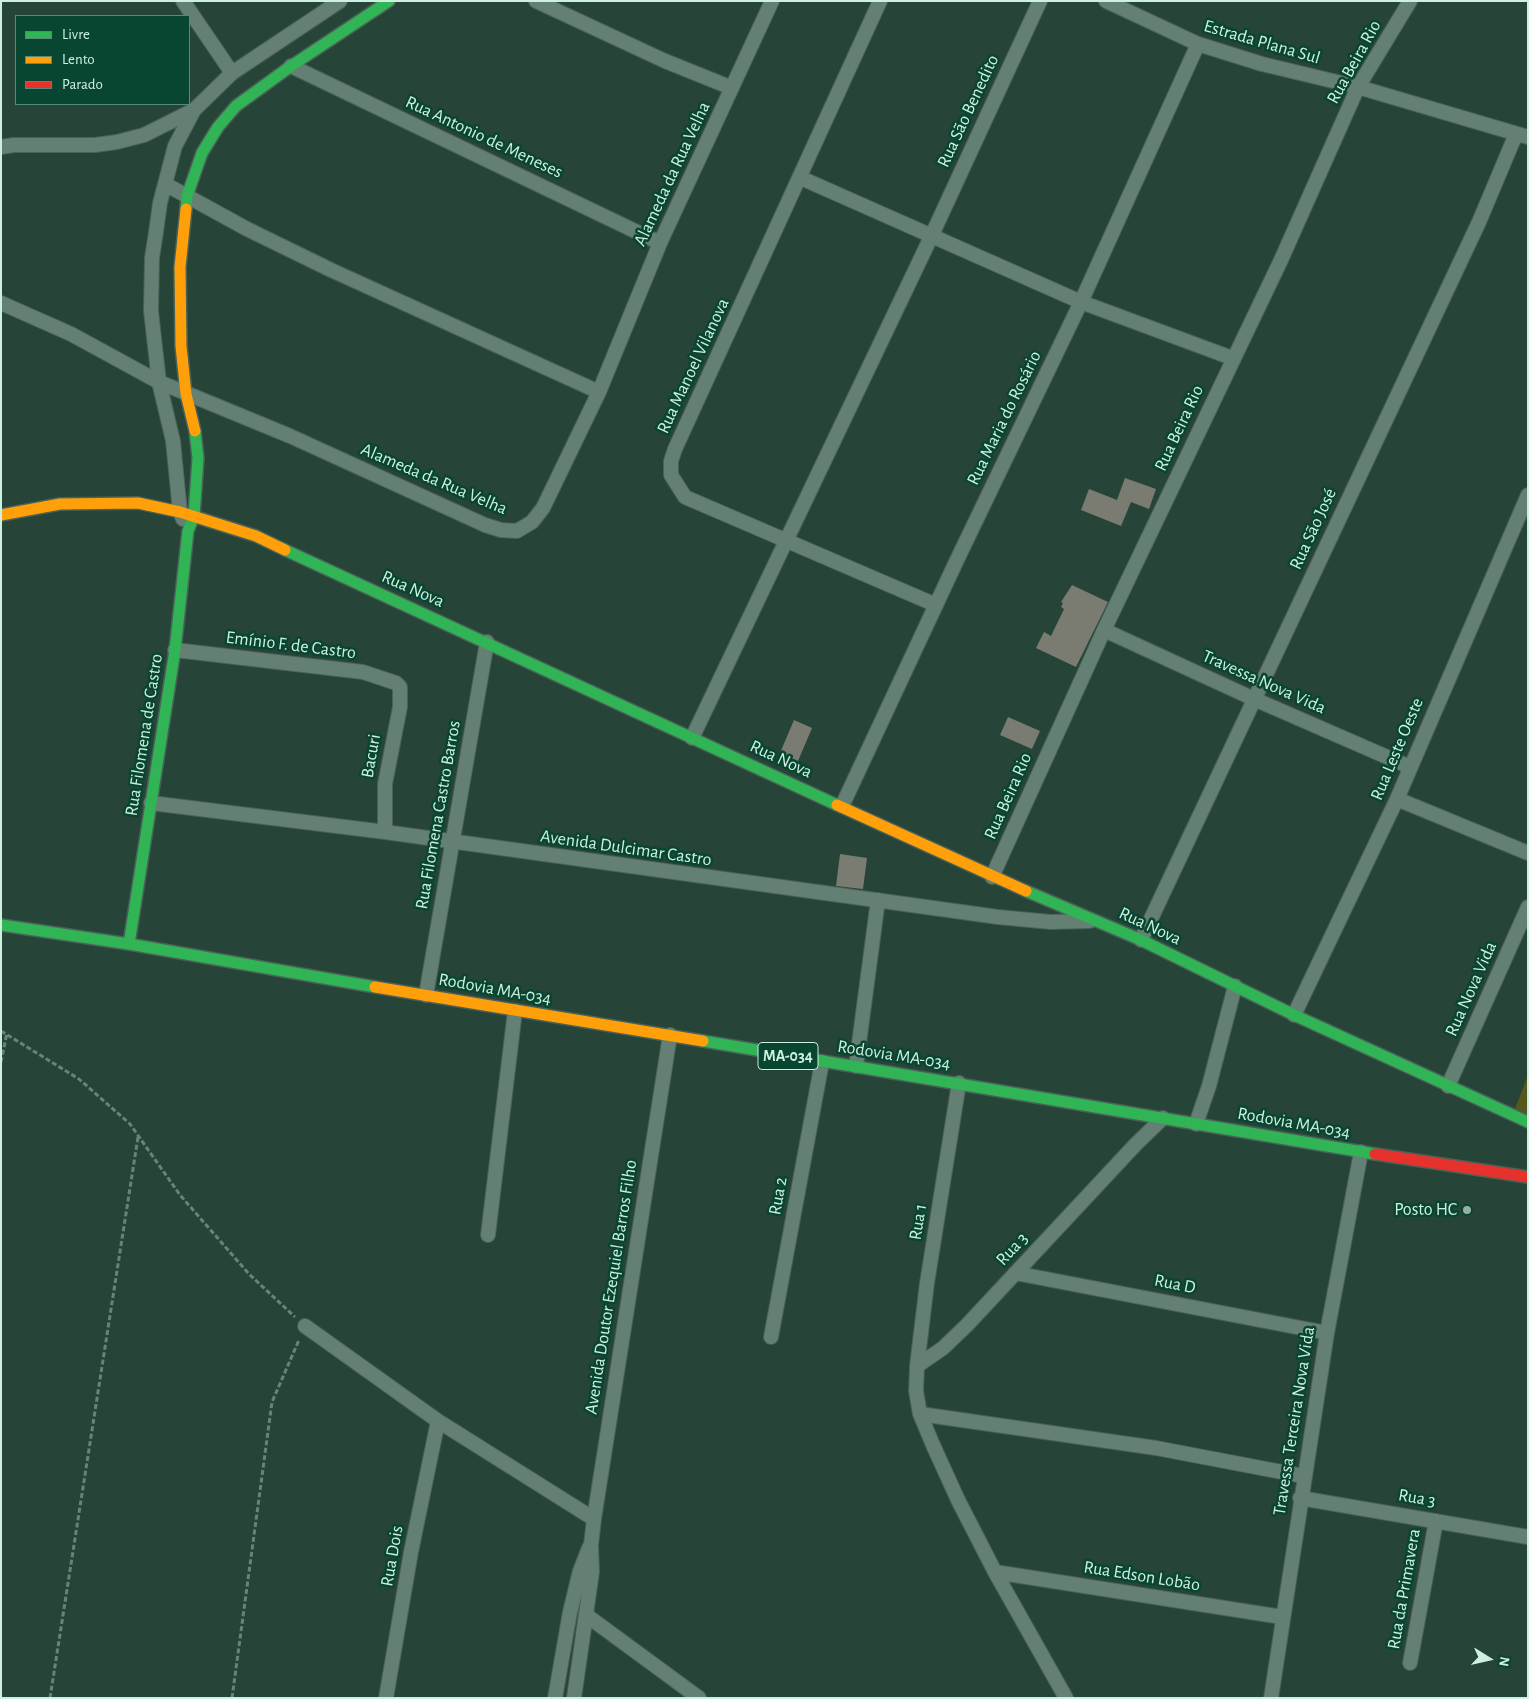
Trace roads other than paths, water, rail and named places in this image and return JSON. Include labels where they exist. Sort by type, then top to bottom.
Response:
[{"type":"street","points":[[183,1],[232,72]]},
{"type":"street","points":[[188,531],[180,512],[173,441],[159,382],[151,312],[152,258],[165,184],[175,146],[194,110],[232,72],[340,1]]},
{"type":"street","points":[[188,531],[194,516],[198,458],[196,434],[186,394],[181,346],[180,267],[187,196],[202,153],[218,127],[236,106],[389,1]]},
{"type":"street","points":[[536,1],[665,60],[732,88]]},
{"type":"street","name":"Alameda da Rua Velha","points":[[1,303],[43,319],[159,382],[186,394],[290,436],[485,525],[501,530],[518,531],[532,522],[543,508],[599,392],[660,243],[772,1]]},
{"type":"street","name":"Rua Manoel Vilanova","points":[[880,1],[671,461],[671,475],[686,497],[936,605]]},
{"type":"street","name":"Rua São Benedito","points":[[692,738],[931,237],[1040,1]]},
{"type":"street","name":"Estrada Plana Sul","points":[[1106,1],[1198,44],[1279,68],[1358,87],[1522,135]]},
{"type":"street","name":"Rua Beira Rio","points":[[992,877],[1104,630],[1232,358],[1281,260],[1358,87],[1410,1]]},
{"type":"street","name":"Rua Maria do Rosário","points":[[842,806],[1081,302],[1198,44]]},
{"type":"street","name":"Rua Antonio de Meneses","points":[[292,66],[660,243]]},
{"type":"street","points":[[1,148],[14,145],[94,145],[118,142],[144,135],[194,110]]},
{"type":"street","name":"Rua São José","points":[[1141,940],[1479,222],[1522,135]]},
{"type":"street","points":[[801,178],[1081,302],[1232,358]]},
{"type":"street","points":[[165,184],[331,270],[599,392]]},
{"type":"street","name":"Rua Leste Oeste","points":[[1294,1014],[1397,799],[1528,495]]},
{"type":"street","name":"Rua Nova","points":[[1,515],[25,509],[85,503],[138,504],[180,512],[256,536],[992,877],[1141,940],[1294,1014],[1528,1122]]},
{"type":"street","name":"Rua Filomena de Castro","points":[[129,944],[175,650],[188,531]]},
{"type":"street","name":"Travessa Nova Vida","points":[[1104,630],[1254,699],[1410,767]]},
{"type":"street","name":"Rua Filomena Castro Barros","points":[[426,995],[487,642]]},
{"type":"street","name":"Emínio F. de Castro","points":[[175,650],[363,672],[394,681],[400,687]]},
{"type":"street","name":"Bacuri","points":[[385,832],[385,784],[400,706],[400,687]]},
{"type":"street","points":[[1397,799],[1528,853]]},
{"type":"street","name":"Avenida Dulcimar Castro","points":[[151,803],[385,832],[452,843],[1051,922],[1096,920]]},
{"type":"street","points":[[856,1066],[878,900]]},
{"type":"street","name":"Rua Nova Vida","points":[[1448,1086],[1528,907]]},
{"type":"street","name":"Rodovia MA-034","points":[[1,925],[49,934],[129,944],[515,1011],[959,1083],[1361,1152],[1528,1177]]},
{"type":"street","points":[[1196,1124],[1209,1086],[1235,986]]},
{"type":"street","points":[[488,1235],[515,1011]]},
{"type":"street","name":"Avenida Doutor Ezequiel Barros Filho","points":[[574,1698],[592,1572],[591,1545],[594,1519],[670,1035]]},
{"type":"street","name":"Rua 2","points":[[771,1337],[822,1062]]},
{"type":"street","name":"Rua 1","points":[[917,1366],[927,1283],[959,1083]]},
{"type":"street","name":"Rua 3","points":[[917,1366],[943,1348],[967,1325],[1136,1144],[1163,1118]]},
{"type":"street","name":"Travessa Terceira Nova Vida","points":[[1271,1698],[1300,1498],[1327,1332],[1361,1152]]},
{"type":"street","name":"Rua D","points":[[1015,1273],[1327,1332]]},
{"type":"street","points":[[305,1326],[438,1421],[594,1519]]},
{"type":"street","points":[[917,1366],[916,1390],[920,1414],[958,1500],[995,1572],[1066,1698]]},
{"type":"street","points":[[920,1414],[1156,1448],[1304,1476]]},
{"type":"street","name":"Rua Dois","points":[[386,1698],[411,1552],[438,1421]]},
{"type":"street","name":"Rua 3","points":[[1300,1498],[1528,1537]]},
{"type":"street","name":"Rua da Primavera","points":[[1410,1663],[1436,1521]]},
{"type":"street","name":"Avenida Doutor Ezequiel Barros Filho","points":[[555,1698],[580,1571],[591,1545]]},
{"type":"street","name":"Rua Edson Lobão","points":[[995,1572],[1282,1617]]},
{"type":"street","points":[[586,1615],[699,1698]]},
{"type":"place","name":"Posto HC","points":[[1467,1210]]}]
